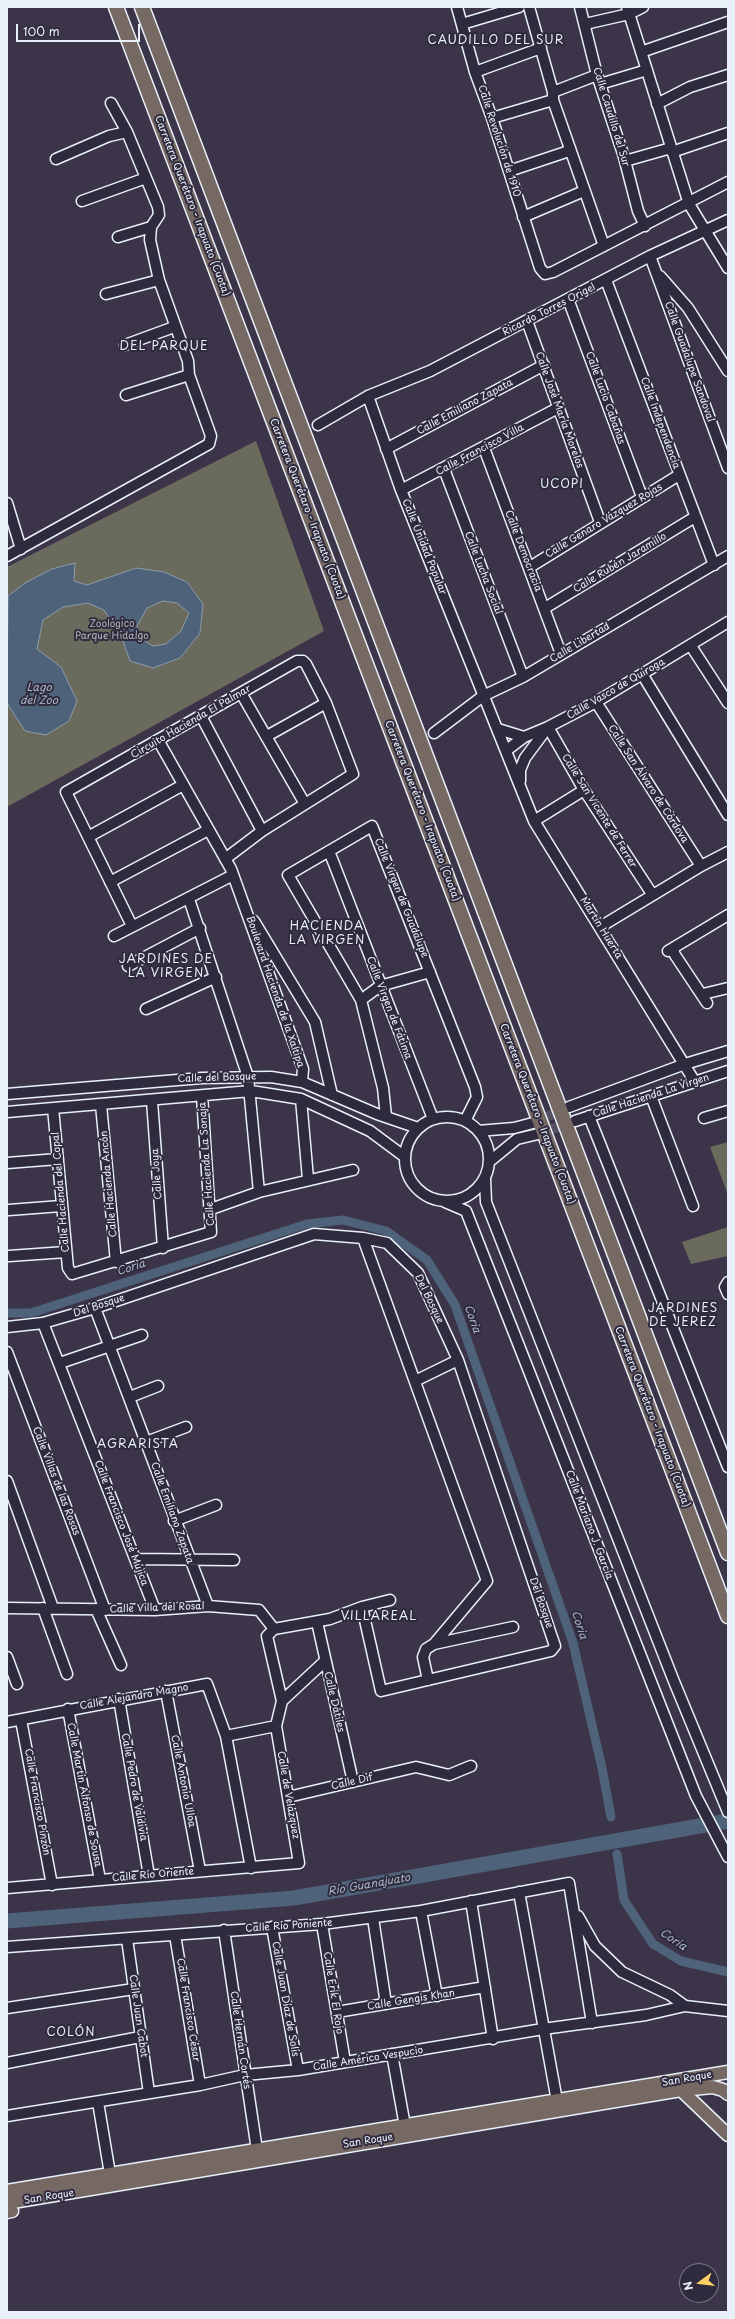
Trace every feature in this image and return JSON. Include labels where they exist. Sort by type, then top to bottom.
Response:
[{"type":"highway","name":"Carretera Querétaro - Irapuato (Cuota)","points":[[116,7],[728,1616]]},
{"type":"highway","points":[[142,7],[728,1553]]},
{"type":"main road","name":"San Roque","points":[[9,2209],[378,2135],[405,2126],[728,2072]]},
{"type":"main road","name":"San Roque","points":[[7,2191],[257,2150],[378,2135],[681,2090],[713,2087],[723,2090],[728,2094]]},
{"type":"main road","points":[[681,2090],[728,2135]]},
{"type":"street","name":"Calle Revolución de 1910","points":[[457,7],[475,72],[492,118],[540,268],[545,274],[553,272],[604,246]]},
{"type":"street","points":[[462,24],[519,7]]},
{"type":"street","points":[[529,7],[553,96],[584,191],[604,246],[689,204],[728,182]]},
{"type":"street","name":"Calle Caudillo del Sur","points":[[580,7],[599,80],[625,161],[638,211],[645,226]]},
{"type":"street","points":[[585,24],[643,7]]},
{"type":"street","points":[[628,11],[689,204],[728,268]]},
{"type":"street","points":[[641,52],[728,22]]},
{"type":"street","points":[[475,72],[541,48]]},
{"type":"street","points":[[492,118],[599,80],[647,70]]},
{"type":"street","points":[[657,104],[690,87],[728,75]]},
{"type":"street","points":[[7,556],[40,540],[80,517],[93,507],[209,444],[211,436],[189,375],[188,361],[174,327],[159,280],[150,240],[151,227],[159,215],[158,207],[111,103]]},
{"type":"street","points":[[56,159],[109,136],[125,132]]},
{"type":"street","points":[[625,161],[672,150],[728,133]]},
{"type":"street","points":[[509,171],[566,152],[570,148]]},
{"type":"street","points":[[82,201],[146,178]]},
{"type":"street","points":[[523,217],[584,191]]},
{"type":"street","name":"Ricardo Torres Origel","points":[[318,425],[368,396],[430,371],[650,256],[705,232],[728,220]]},
{"type":"street","points":[[118,237],[151,227]]},
{"type":"street","name":"Calle Guadalupe Sandoval","points":[[650,256],[728,468]]},
{"type":"street","points":[[656,271],[688,308],[728,371]]},
{"type":"street","points":[[106,294],[159,280]]},
{"type":"street","name":"Calle Independencia","points":[[606,280],[714,565]]},
{"type":"street","name":"Calle Lucio Cabañas","points":[[568,299],[642,497]]},
{"type":"street","name":"Calle José María Morelos","points":[[527,321],[600,522]]},
{"type":"street","points":[[125,345],[174,327]]},
{"type":"street","name":"Calle Emiliano Zapata","points":[[386,449],[544,365]]},
{"type":"street","points":[[126,395],[189,375]]},
{"type":"street","name":"Calle Unidad Popular","points":[[368,396],[401,490],[483,696],[507,750],[520,787]]},
{"type":"street","name":"Calle Francisco Villa","points":[[401,490],[444,469],[558,408]]},
{"type":"street","name":"Calle Democracia","points":[[484,448],[530,566],[561,654]]},
{"type":"street","name":"Calle Lucha Social","points":[[444,469],[523,677]]},
{"type":"street","name":"Calle Genaro Vázquez Rojas","points":[[530,566],[679,475]]},
{"type":"street","points":[[7,503],[21,549]]},
{"type":"street","name":"Calle Rubén Jaramillo","points":[[545,608],[695,517]]},
{"type":"street","name":"Calle Libertad","points":[[434,733],[483,696],[523,677],[728,556]]},
{"type":"street","name":"Calle Vasco de Quiroga","points":[[520,770],[526,758],[548,727],[596,702],[691,646],[728,622]]},
{"type":"street","points":[[691,646],[728,704]]},
{"type":"street","name":"Circuito Hacienda El Palmar","points":[[132,926],[66,792],[297,661],[303,662],[306,664],[326,703],[354,774],[262,832],[225,859]]},
{"type":"street","points":[[642,674],[728,815]]},
{"type":"street","points":[[241,693],[305,804]]},
{"type":"street","name":"Calle San Álvaro de Córdova","points":[[596,702],[700,866]]},
{"type":"street","points":[[267,736],[326,703]]},
{"type":"street","points":[[201,716],[262,832]]},
{"type":"street","points":[[507,750],[524,737],[548,727]]},
{"type":"street","name":"Calle San Vicente de Ferrer","points":[[548,727],[584,790],[652,894]]},
{"type":"street","points":[[498,729],[524,737]]},
{"type":"street","name":"Boulevard Hacienda de la Xaltipa","points":[[158,740],[233,875],[303,1069],[302,1082]]},
{"type":"street","name":"Martín Huerta","points":[[520,770],[520,787],[534,821],[695,1082]]},
{"type":"street","points":[[88,837],[183,785]]},
{"type":"street","points":[[534,821],[584,790]]},
{"type":"street","name":"Calle Virgen de Guadalupe","points":[[386,1116],[383,1088],[361,1000],[288,875],[372,826],[430,972]]},
{"type":"street","points":[[110,882],[208,830]]},
{"type":"street","name":"Calle Virgen de Fátima","points":[[329,851],[380,986],[433,1119]]},
{"type":"street","points":[[600,928],[652,894],[700,866],[728,852]]},
{"type":"street","points":[[114,936],[189,899],[233,875]]},
{"type":"street","points":[[189,899],[200,928],[248,1077],[251,1091],[259,1192]]},
{"type":"street","name":"Boulevard Hacienda de la Xaltipa","points":[[243,902],[315,1022],[332,1095]]},
{"type":"street","points":[[728,915],[671,950],[705,998],[728,988]]},
{"type":"street","points":[[128,966],[200,928]]},
{"type":"street","points":[[361,1000],[380,986],[430,972],[475,1087],[477,1097],[465,1121]]},
{"type":"street","points":[[146,1009],[216,977]]},
{"type":"street","points":[[569,1107],[685,1064],[728,1051]]},
{"type":"street","name":"Calle Hacienda La Virgen","points":[[575,1121],[728,1071]]},
{"type":"street","name":"Calle del Bosque","points":[[7,1094],[132,1083],[271,1077],[302,1082],[418,1128]]},
{"type":"street","name":"Calle del Bosque","points":[[7,1112],[251,1091],[301,1099],[370,1131],[405,1157]]},
{"type":"street","name":"Calle Hacienda La Sonaja","points":[[163,1248],[211,1232],[211,1210],[202,1096]]},
{"type":"street","points":[[652,1096],[692,1206]]},
{"type":"street","points":[[301,1099],[308,1179]]},
{"type":"street","name":"Calle Joya","points":[[152,1100],[163,1248]]},
{"type":"street","name":"Calle Hacienda Ancón","points":[[101,1105],[116,1262]]},
{"type":"street","name":"Calle Hacienda del Copal","points":[[53,1108],[68,1268],[72,1274],[116,1262]]},
{"type":"street","points":[[704,1118],[728,1110]]},
{"type":"street","points":[[588,1116],[728,1467]]},
{"type":"street","points":[[485,1178],[475,1191],[461,1199],[445,1202],[429,1198],[415,1188],[407,1174],[405,1157],[409,1141],[418,1128],[433,1119],[449,1117],[465,1121],[478,1131],[487,1145],[489,1162],[485,1178],[486,1202],[673,1679],[728,1812]]},
{"type":"street","points":[[478,1131],[514,1128],[533,1123]]},
{"type":"street","points":[[489,1162],[517,1139],[538,1134]]},
{"type":"street","points":[[7,1163],[58,1160]]},
{"type":"street","points":[[211,1210],[259,1192],[308,1179],[353,1170]]},
{"type":"street","name":"Calle Mariano J. García","points":[[445,1202],[466,1211],[696,1796],[723,1844],[728,1857]]},
{"type":"street","points":[[9,1210],[61,1206]]},
{"type":"street","name":"Del Bosque","points":[[7,1327],[43,1323],[95,1308],[314,1234],[363,1238],[387,1243],[418,1273],[458,1360],[555,1646],[551,1650],[428,1680]]},
{"type":"street","points":[[362,1607],[381,1691],[428,1680],[424,1657],[426,1649],[434,1644],[487,1581],[363,1238]]},
{"type":"street","points":[[116,1262],[163,1248]]},
{"type":"street","points":[[9,1256],[66,1252]]},
{"type":"street","points":[[728,1282],[725,1287],[728,1294]]},
{"type":"street","name":"Calle Emiliano Zapata","points":[[95,1308],[130,1396],[189,1561],[208,1606]]},
{"type":"street","name":"Calle Francisco José Mújica","points":[[43,1323],[60,1363],[155,1610]]},
{"type":"street","points":[[60,1363],[142,1335]]},
{"type":"street","name":"Calle Villas de las Rosas","points":[[8,1357],[121,1665]]},
{"type":"street","points":[[415,1381],[458,1360]]},
{"type":"street","points":[[130,1396],[158,1386]]},
{"type":"street","points":[[146,1442],[186,1427]]},
{"type":"street","points":[[8,1487],[48,1608],[67,1674]]},
{"type":"street","points":[[174,1521],[216,1505]]},
{"type":"street","points":[[135,1559],[189,1561],[234,1560]]},
{"type":"street","points":[[226,1736],[276,1726],[282,1701],[271,1633],[316,1622],[362,1607],[390,1600]]},
{"type":"street","name":"Calle Villa del Rosal","points":[[7,1608],[155,1610],[208,1606],[259,1610],[271,1633]]},
{"type":"street","name":"Calle Dátiles","points":[[316,1622],[352,1782]]},
{"type":"street","points":[[434,1644],[513,1627]]},
{"type":"street","points":[[7,1657],[17,1684]]},
{"type":"street","points":[[282,1701],[324,1661]]},
{"type":"street","name":"Calle Alejandro Magno","points":[[7,1722],[119,1699],[206,1684],[226,1736],[251,1868]]},
{"type":"street","name":"Calle Antonio Ulloa","points":[[166,1691],[200,1871]]},
{"type":"street","name":"Calle Pedro de Valdivia","points":[[119,1699],[149,1876]]},
{"type":"street","name":"Calle Martín Alfonso de Sousa","points":[[68,1709],[100,1880]]},
{"type":"street","name":"Calle Francisco Pinzón","points":[[21,1720],[52,1885]]},
{"type":"street","name":"Calle de Velázquez","points":[[276,1726],[299,1863]]},
{"type":"street","name":"Calle Dif","points":[[288,1797],[416,1767],[449,1775],[471,1766]]},
{"type":"street","name":"Calle Río Oriente","points":[[7,1888],[299,1863]]},
{"type":"street","name":"Calle Río Poniente","points":[[7,1947],[322,1924],[421,1911],[569,1883],[573,1907]]},
{"type":"street","points":[[519,1892],[557,2101]]},
{"type":"street","points":[[472,1901],[493,2039]]},
{"type":"street","points":[[573,1907],[595,1946],[609,1961],[622,1972],[670,1995],[685,2006]]},
{"type":"street","points":[[573,1907],[592,2023]]},
{"type":"street","points":[[421,1911],[437,1996]]},
{"type":"street","points":[[373,1918],[386,2004]]},
{"type":"street","name":"Calle Erik El Rojo","points":[[322,1924],[345,2062]]},
{"type":"street","name":"Calle Juan Díaz de Solís","points":[[272,1927],[298,2070]]},
{"type":"street","name":"Calle Hernán Cortés","points":[[224,1930],[257,2150]]},
{"type":"street","name":"Calle Francisco César","points":[[175,1934],[200,2085]]},
{"type":"street","name":"Calle Juan Cabot","points":[[127,1939],[149,2094]]},
{"type":"street","name":"Calle Gengis Khan","points":[[337,2012],[485,1987]]},
{"type":"street","points":[[7,2008],[134,1989]]},
{"type":"street","name":"Calle Américo Vespucio","points":[[7,2116],[149,2094],[245,2075],[298,2070],[493,2039],[543,2029],[646,2015],[685,2006],[728,2011]]},
{"type":"street","points":[[7,2063],[140,2037]]},
{"type":"street","points":[[392,2054],[405,2126]]},
{"type":"street","points":[[98,2102],[110,2174]]},
{"type":"green space","name":"Zoológico Parque Hidalgo","points":[[256,441],[324,631],[7,807],[7,567]]},
{"type":"green space","points":[[728,1142],[728,1195],[710,1147]]},
{"type":"green space","points":[[728,1227],[728,1256],[691,1264],[682,1242]]},
{"type":"water","name":"Lago del Zoo","points":[[75,563],[74,581],[87,585],[136,568],[164,572],[187,582],[203,604],[200,633],[180,658],[153,668],[130,661],[122,638],[104,610],[88,603],[63,607],[43,620],[37,649],[61,667],[77,701],[69,721],[46,735],[25,731],[7,703],[8,596],[25,583],[52,569]],"holes":[[[163,601],[177,603],[189,613],[181,631],[166,644],[153,646],[140,638],[137,626],[147,608]]]},
{"type":"waterway","name":"Coria","points":[[7,1313],[31,1313],[307,1224],[343,1220],[386,1231],[427,1260],[455,1305],[573,1643],[602,1768],[611,1817]]},
{"type":"waterway","name":"Río Guanajuato","points":[[7,1921],[294,1898],[728,1821]]},
{"type":"waterway","name":"Coria","points":[[617,1854],[624,1900],[653,1944],[681,1961],[728,1972]]},
{"type":"tunnel","points":[[533,1123],[566,1108]]},
{"type":"tunnel","points":[[538,1134],[572,1122]]},
{"type":"district","name":"CAUDILLO DEL SUR","points":[[496,41]]},
{"type":"district","name":"DEL PARQUE","points":[[164,347]]},
{"type":"district","name":"UCOPI","points":[[562,485]]},
{"type":"district","name":"HACIENDA LA VIRGEN","points":[[327,934]]},
{"type":"district","name":"JARDINES DE LA VIRGEN","points":[[166,967]]},
{"type":"district","name":"JARDINES DE JEREZ","points":[[683,1316]]},
{"type":"district","name":"AGRARISTA","points":[[138,1445]]},
{"type":"district","name":"VILLAREAL","points":[[379,1617]]},
{"type":"district","name":"COLÓN","points":[[71,2033]]}]
